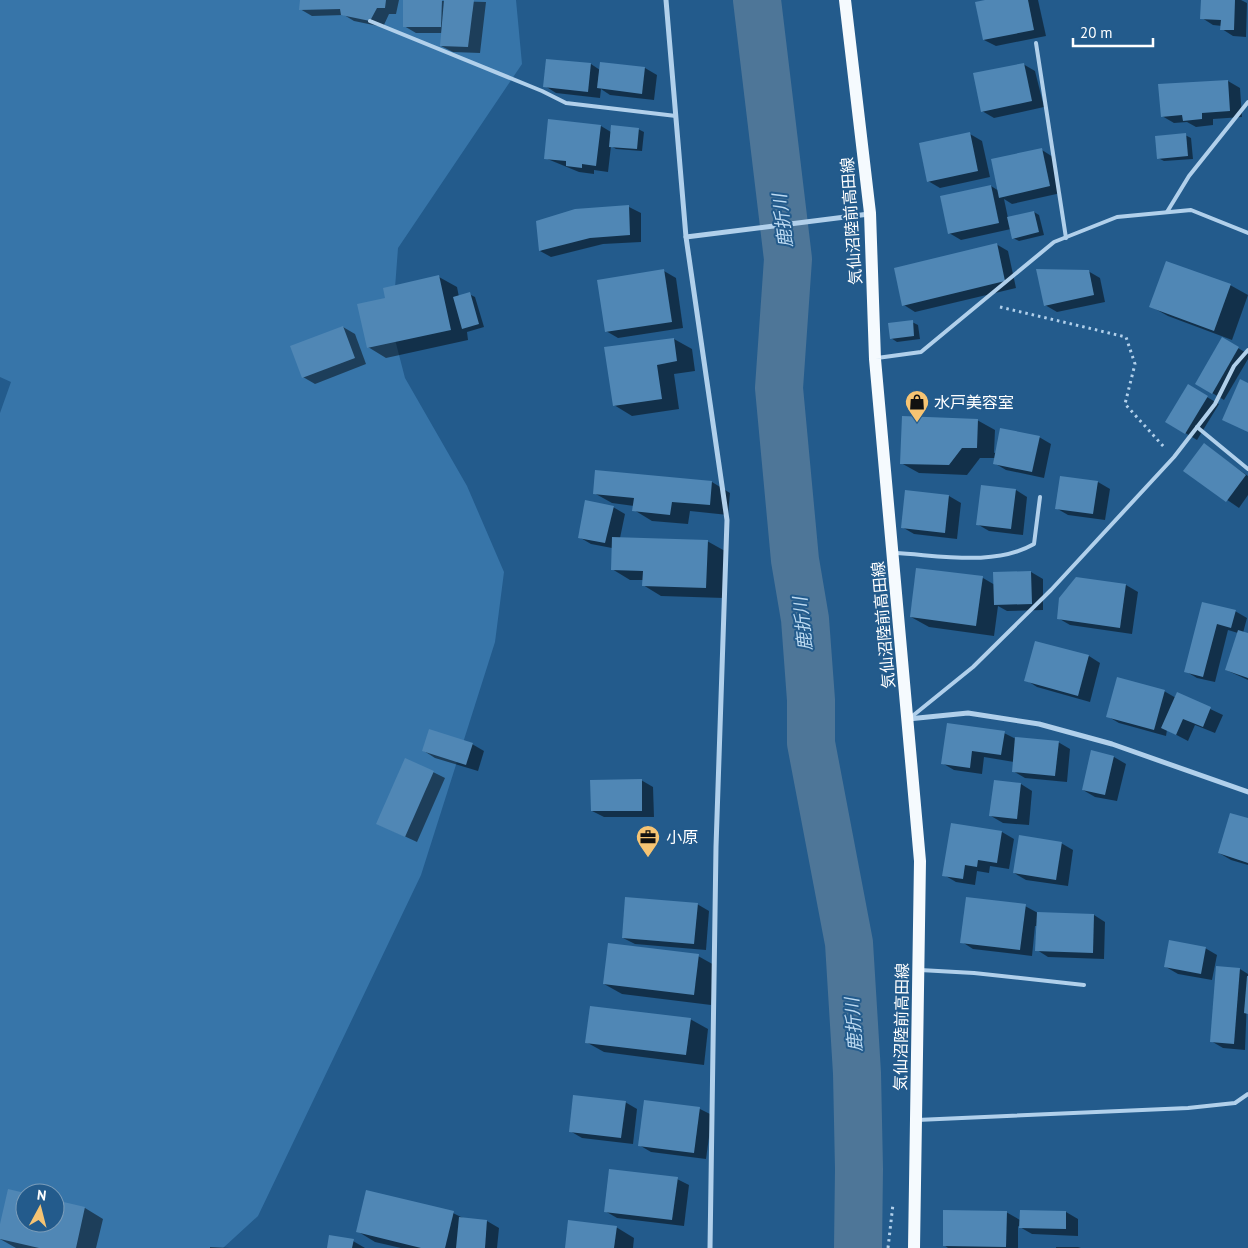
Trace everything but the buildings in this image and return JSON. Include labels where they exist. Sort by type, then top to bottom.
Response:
[{"type":"main road","name":"気仙沼陸前高田線","points":[[845,0],[870,213],[875,359],[920,861],[914,1248]]},
{"type":"street","points":[[666,0],[686,237],[727,520],[716,827],[710,1248]]},
{"type":"street","points":[[686,237],[870,213]]},
{"type":"street","points":[[908,720],[968,712],[1039,724],[1112,744],[1248,792]]},
{"type":"lane","points":[[370,21],[542,90],[566,103],[676,116]]},
{"type":"lane","points":[[1036,43],[1066,238]]},
{"type":"lane","points":[[1168,212],[1189,176],[1248,102]]},
{"type":"lane","points":[[875,359],[920,352],[1054,242],[1117,216],[1191,210],[1248,233]]},
{"type":"lane","points":[[908,720],[973,667],[1051,590],[1174,457],[1215,404],[1234,366],[1248,350]]},
{"type":"lane","points":[[1197,427],[1248,469]]},
{"type":"lane","points":[[893,553],[982,557],[1022,551],[1034,544],[1040,497]]},
{"type":"lane","points":[[918,970],[974,973],[1084,985]]},
{"type":"lane","points":[[915,1120],[1188,1108],[1234,1103],[1248,1094]]},
{"type":"path","points":[[980,302],[1126,337],[1135,364],[1126,404],[1174,457]]},
{"type":"shaded area","points":[[0,0],[516,0],[522,64],[398,248],[392,328],[405,378],[467,486],[504,572],[495,642],[421,875],[258,1216],[223,1248],[0,1248],[0,413],[11,382],[0,377]]},
{"type":"waterway","name":"鹿折川","points":[[757,0],[788,259],[779,388],[795,560],[805,619],[811,700],[811,743],[849,943],[857,1073],[858,1248]]},
{"type":"place","name":"水戸美容室","points":[[917,423]]},
{"type":"place","name":"小原","points":[[648,858]]}]
